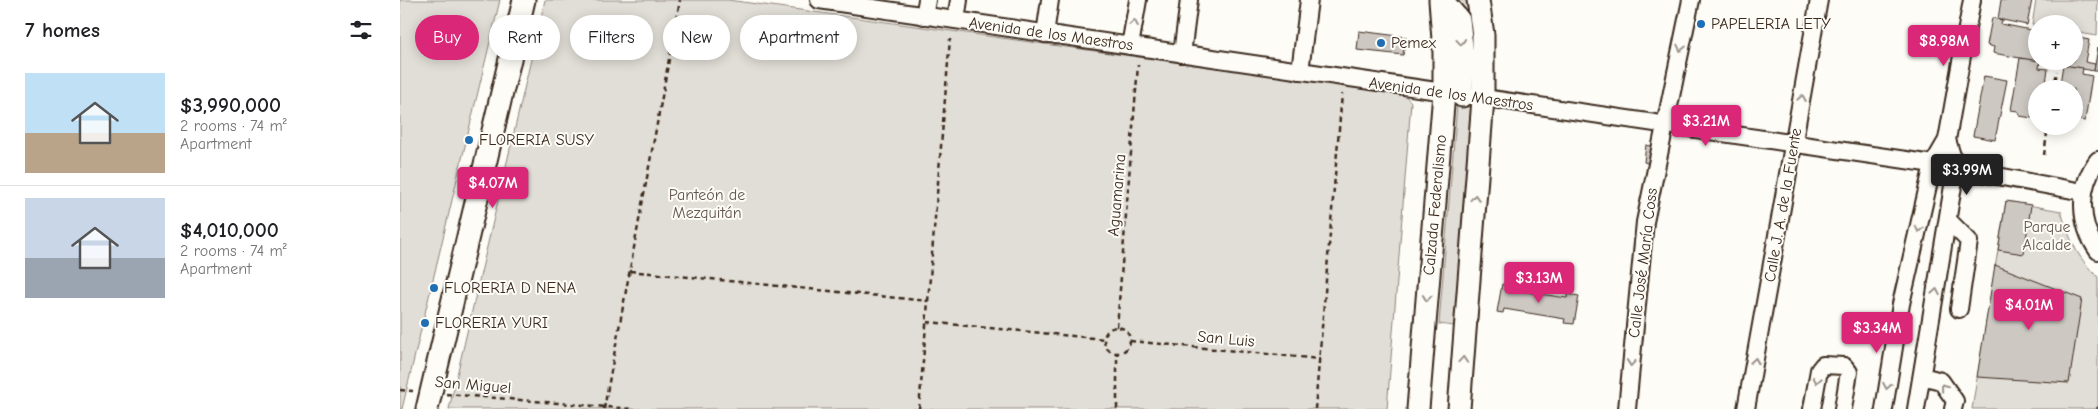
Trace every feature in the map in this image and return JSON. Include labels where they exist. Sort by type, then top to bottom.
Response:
[{"type":"main road","points":[[429,401],[524,0]]},
{"type":"main road","name":"Calzada Federalismo","points":[[1418,409],[1453,94],[1444,53],[1441,0]]},
{"type":"main road","points":[[1459,409],[1483,99],[1482,35],[1478,0]]},
{"type":"street","name":"Avenida de los Maestros","points":[[819,0],[926,8],[956,20],[1933,164],[2083,192]]},
{"type":"street","points":[[956,20],[959,0]]},
{"type":"street","points":[[1045,34],[1050,0]]},
{"type":"street","points":[[1130,46],[1138,0]]},
{"type":"street","points":[[1182,54],[1189,0]]},
{"type":"street","points":[[1300,71],[1309,0]]},
{"type":"street","name":"Calle José María Coss","points":[[1627,409],[1645,222],[1691,0]]},
{"type":"street","name":"Calle J. A. de la Fuente","points":[[1746,409],[1819,0]]},
{"type":"street","points":[[1884,409],[1901,304],[1933,164],[1947,140],[1972,0]]},
{"type":"street","points":[[1916,409],[1956,168],[1947,140]]},
{"type":"street","points":[[2098,160],[2092,168],[2083,192],[2083,216],[2090,240],[2098,252]]},
{"type":"street","points":[[1948,220],[1969,241],[1959,309]]},
{"type":"street","points":[[1812,409],[1819,370],[1823,364],[1844,366],[1849,372],[1843,409]]},
{"type":"street","points":[[1922,376],[1941,380],[1955,401],[1953,409]]},
{"type":"path","points":[[604,408],[680,0]]},
{"type":"path","points":[[919,409],[950,39]]},
{"type":"path","name":"Aguamarina","points":[[1118,327],[1138,66]]},
{"type":"path","points":[[2056,80],[2057,71]]},
{"type":"path","points":[[1315,409],[1342,94]]},
{"type":"path","points":[[2044,155],[2047,135]]},
{"type":"path","points":[[630,271],[928,302]]},
{"type":"path","points":[[927,322],[1104,339]]},
{"type":"path","points":[[1118,327],[1126,330],[1130,341],[1125,350],[1117,353],[1106,347],[1104,339],[1110,329],[1118,327]]},
{"type":"path","name":"San Luis","points":[[1130,341],[1320,358]]},
{"type":"path","points":[[1117,353],[1117,409]]},
{"type":"path","name":"San Miguel","points":[[400,390],[429,401],[633,409]]},
{"type":"green space","points":[[400,0],[500,0],[496,15],[489,15],[489,46],[402,409],[400,409]]},
{"type":"green space","name":"Panteón de Mezquitán","points":[[545,0],[728,0],[836,15],[740,15],[740,60],[857,60],[857,18],[1404,94],[1411,102],[1387,409],[449,409],[531,60],[560,60],[560,15],[541,15]]},
{"type":"green space","points":[[1458,0],[1470,0],[1474,70]]},
{"type":"green space","points":[[2036,0],[2098,0],[2097,36],[2083,34],[2083,15],[2034,15]]},
{"type":"green space","points":[[1457,105],[1471,108],[1454,326],[1439,324]]},
{"type":"green space","name":"Parque Alcalde","points":[[2006,201],[2061,211],[2067,230],[2079,255],[2098,277],[2098,409],[1972,409]]},
{"type":"building","points":[[2001,0],[2032,0],[2027,25],[1998,19]]},
{"type":"building","points":[[1992,18],[2002,20],[2001,24],[2028,29],[2028,60],[1993,53],[1994,47],[1987,45]]},
{"type":"building","name":"Pemex","points":[[1359,31],[1406,37],[1403,55],[1357,50]]},
{"type":"building","points":[[2083,39],[2089,40],[2085,62],[2095,64],[2094,71],[2083,69]]},
{"type":"building","points":[[2098,47],[2098,71],[2094,71]]},
{"type":"building","points":[[2020,58],[2028,59],[2028,70],[2048,70],[2046,80],[2028,80],[2028,117],[2020,116],[2018,111],[2011,110]]},
{"type":"building","points":[[2062,70],[2083,70],[2082,74],[2092,76],[2085,121],[2083,121],[2083,80],[2060,80]]},
{"type":"building","points":[[1984,76],[2007,80],[1995,140],[1973,136]]},
{"type":"building","points":[[1646,145],[1656,147],[1653,165],[1644,162]]},
{"type":"building","points":[[2006,201],[2031,205],[2024,254],[1998,250]]},
{"type":"building","points":[[1995,265],[2082,299],[2069,383],[1977,377]]},
{"type":"building","points":[[1502,284],[1507,285],[1507,289],[1567,298],[1568,294],[1579,296],[1574,324],[1564,323],[1565,319],[1504,309],[1503,313],[1497,312]]},
{"type":"place","name":"PAPELERIA LETY","points":[[1701,24]]},
{"type":"place","name":"Pemex","points":[[1381,43]]},
{"type":"place","name":"FLORERIA SUSY","points":[[469,140]]},
{"type":"place","name":"FLORERIA D NENA","points":[[434,288]]},
{"type":"place","name":"FLORERIA YURI","points":[[425,323]]}]
